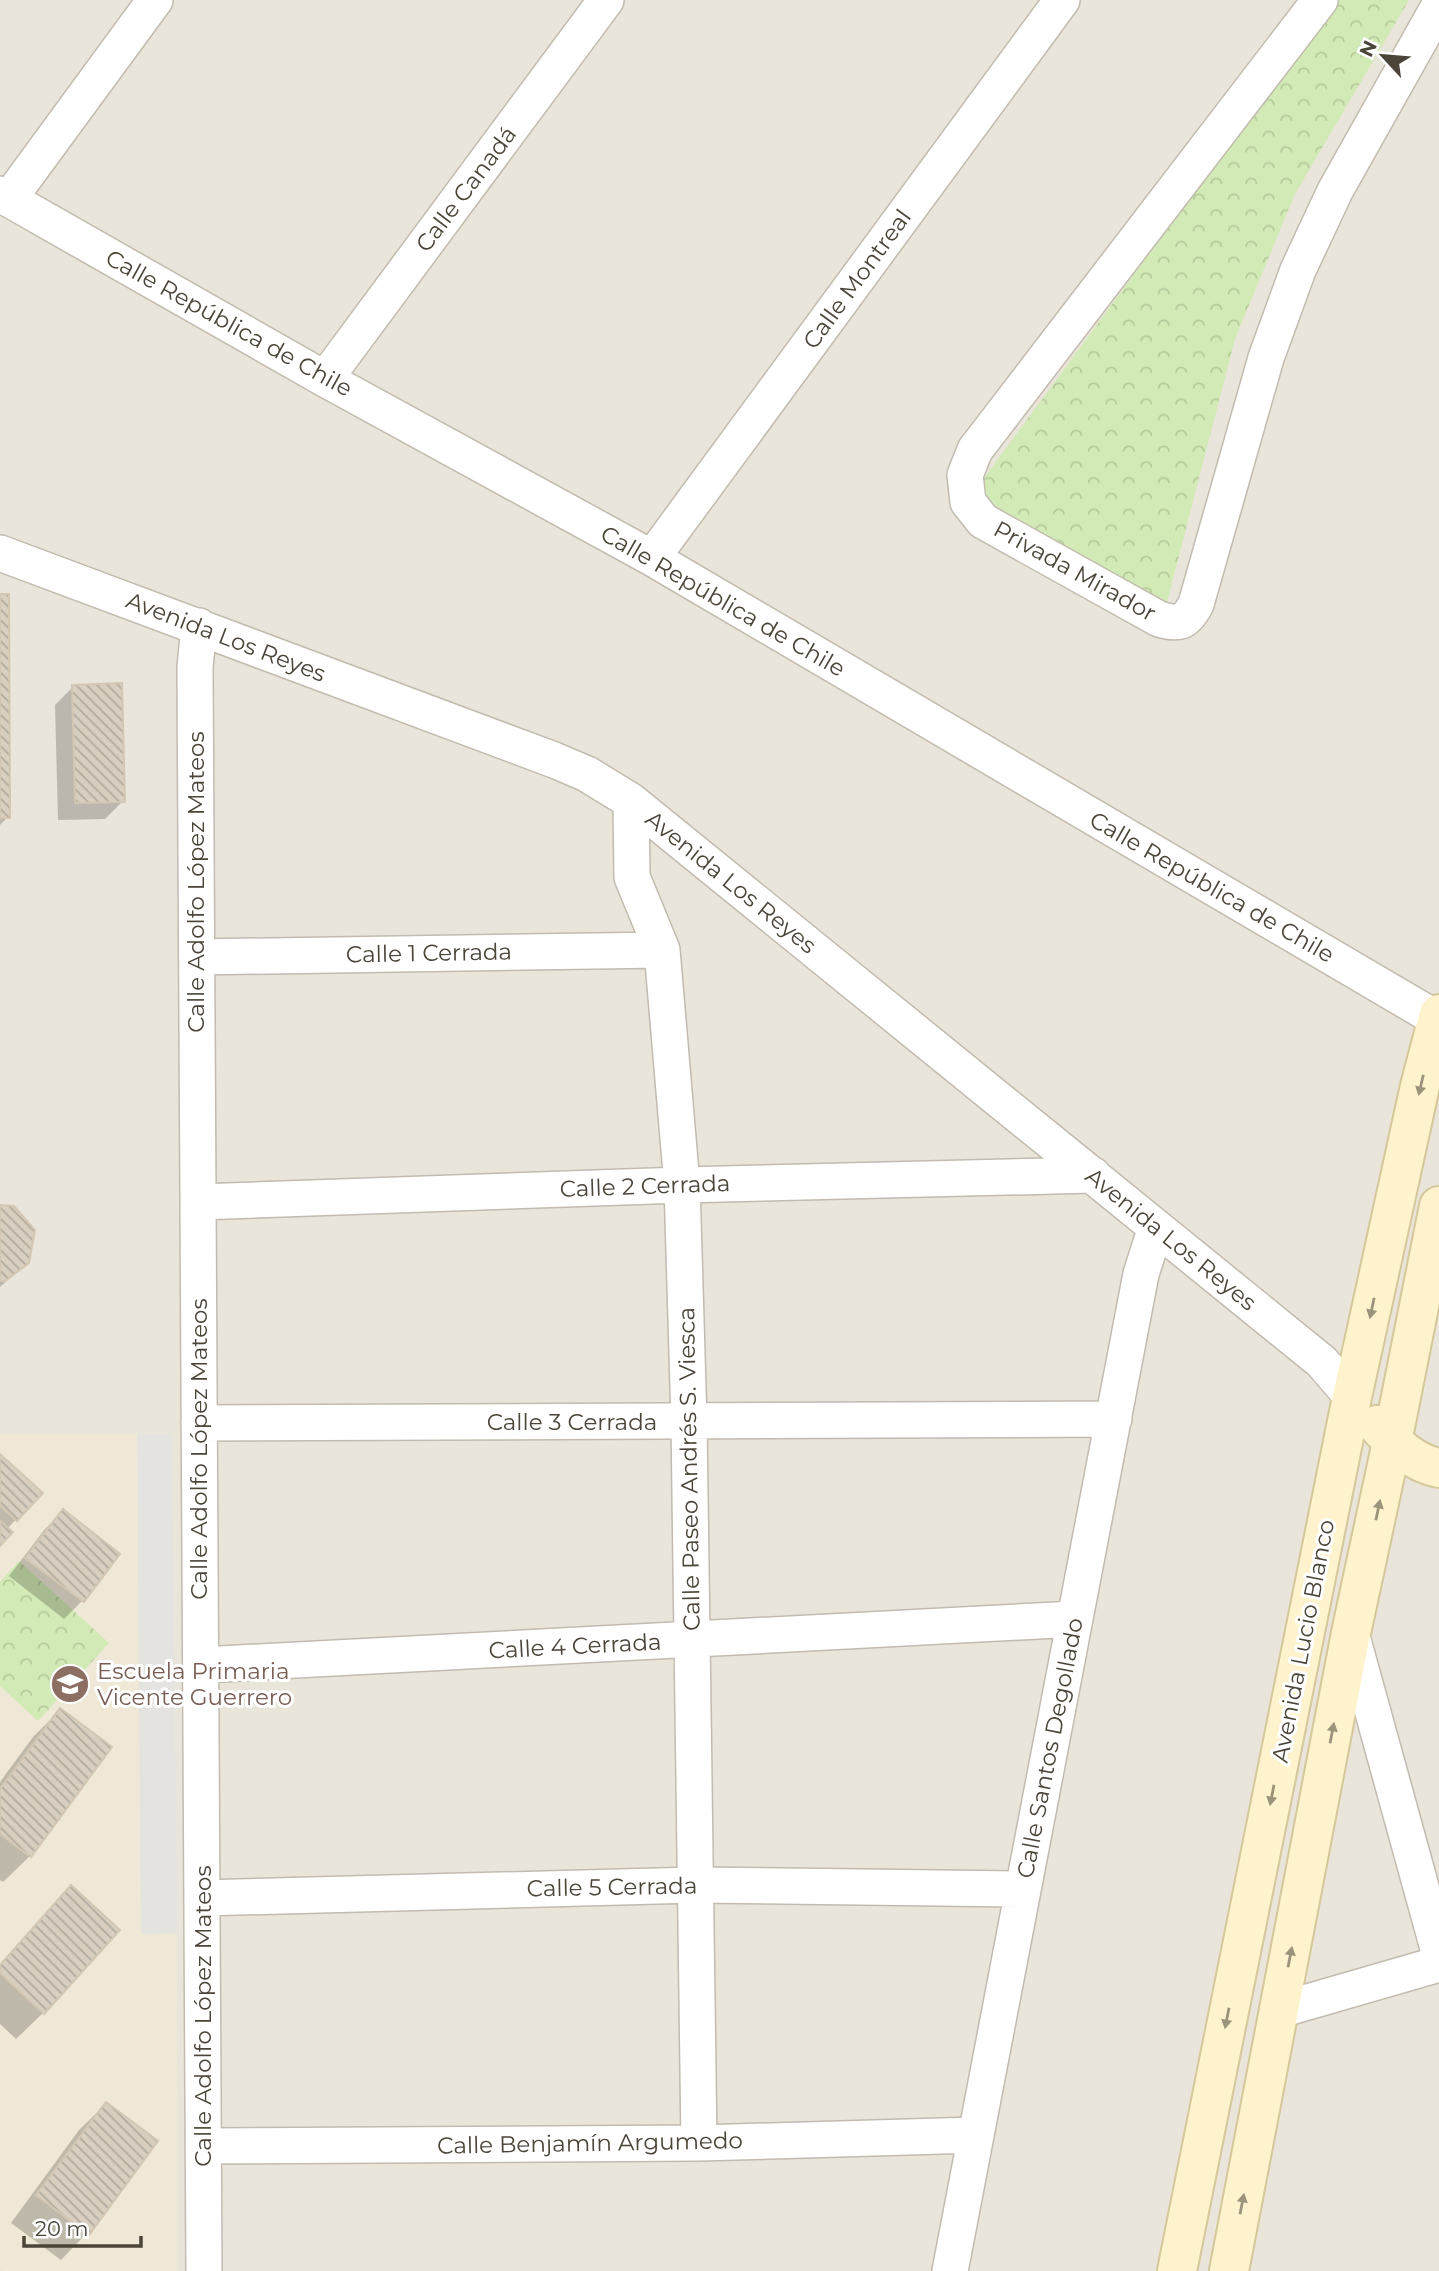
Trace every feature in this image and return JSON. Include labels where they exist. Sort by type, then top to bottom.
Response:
[{"type":"street","points":[[5,196],[155,0]]},
{"type":"street","name":"Calle Canadá","points":[[325,379],[606,0]]},
{"type":"street","name":"Calle Montreal","points":[[652,558],[1062,0]]},
{"type":"street","name":"Privada Mirador","points":[[1320,0],[975,450],[965,475],[968,502],[983,521],[1159,619],[1170,622],[1181,622],[1190,615],[1196,604],[1266,358],[1298,270],[1335,191],[1439,6]]},
{"type":"street","name":"Calle República de Chile","points":[[5,196],[325,379],[652,558],[1438,1018]]},
{"type":"street","name":"Avenida Los Reyes","points":[[0,553],[555,760],[631,801],[1322,1362],[1352,1397]]},
{"type":"street","name":"Calle Adolfo López Mateos","points":[[199,626],[195,667],[204,2271]]},
{"type":"street","name":"Calle Paseo Andrés S. Viesca","points":[[631,801],[632,877],[662,950],[682,1185],[689,1421],[699,2143]]},
{"type":"street","name":"Calle 1 Cerrada","points":[[197,957],[662,950]]},
{"type":"street","name":"Avenida Lucio Blanco","points":[[1177,2271],[1352,1397],[1438,1018]]},
{"type":"street","name":"Calle 2 Cerrada","points":[[198,1202],[682,1185],[1093,1175]]},
{"type":"street","name":"Avenida Lucio Blanco","points":[[1229,2271],[1351,1633],[1439,1206]]},
{"type":"street","name":"Calle Santos Degollado","points":[[950,2271],[1141,1274],[1156,1227]]},
{"type":"street","points":[[1352,1397],[1392,1442],[1409,1456],[1439,1468]]},
{"type":"street","name":"Calle 3 Cerrada","points":[[199,1423],[1114,1419]]},
{"type":"street","name":"Calle 4 Cerrada","points":[[201,1665],[1074,1619]]},
{"type":"street","points":[[1351,1633],[1439,1952]]},
{"type":"street","name":"Calle 5 Cerrada","points":[[202,1898],[695,1885],[1023,1889]]},
{"type":"street","points":[[1280,2010],[1439,1964]]},
{"type":"street","name":"Calle Benjamín Argumedo","points":[[203,2146],[699,2143],[976,2135]]},
{"type":"shaded area","points":[[0,0],[1439,0],[1439,2271],[0,2271]]},
{"type":"shaded area","name":"Escuela Primaria Vicente Guerrero","points":[[0,1434],[137,1434],[141,1933],[177,1933],[177,2271],[0,2269]]},
{"type":"shaded area","points":[[137,1434],[172,1434],[177,1933],[141,1934]]},
{"type":"green space","points":[[1336,0],[1409,0],[1295,194],[1235,339],[1166,606],[987,501],[984,478]]},
{"type":"green space","points":[[19,1561],[109,1643],[38,1721],[0,1686],[0,1582]]},
{"type":"building","points":[[0,594],[9,594],[10,818],[0,818]]},
{"type":"building","points":[[122,683],[125,802],[75,803],[72,685]]},
{"type":"building","points":[[0,1205],[14,1206],[35,1230],[29,1263],[5,1281],[0,1281]]},
{"type":"building","points":[[0,1454],[43,1493],[17,1521],[0,1506]]},
{"type":"building","points":[[63,1509],[120,1554],[84,1602],[25,1558]]},
{"type":"building","points":[[0,1521],[13,1532],[0,1546]]},
{"type":"building","points":[[60,1708],[112,1747],[31,1857],[0,1834],[0,1789]]},
{"type":"building","points":[[71,1885],[120,1930],[44,2014],[0,1973],[0,1965]]},
{"type":"building","points":[[106,2102],[158,2141],[89,2235],[36,2195]]},
{"type":"place","name":"Escuela Primaria Vicente Guerrero","points":[[70,1684]]}]
